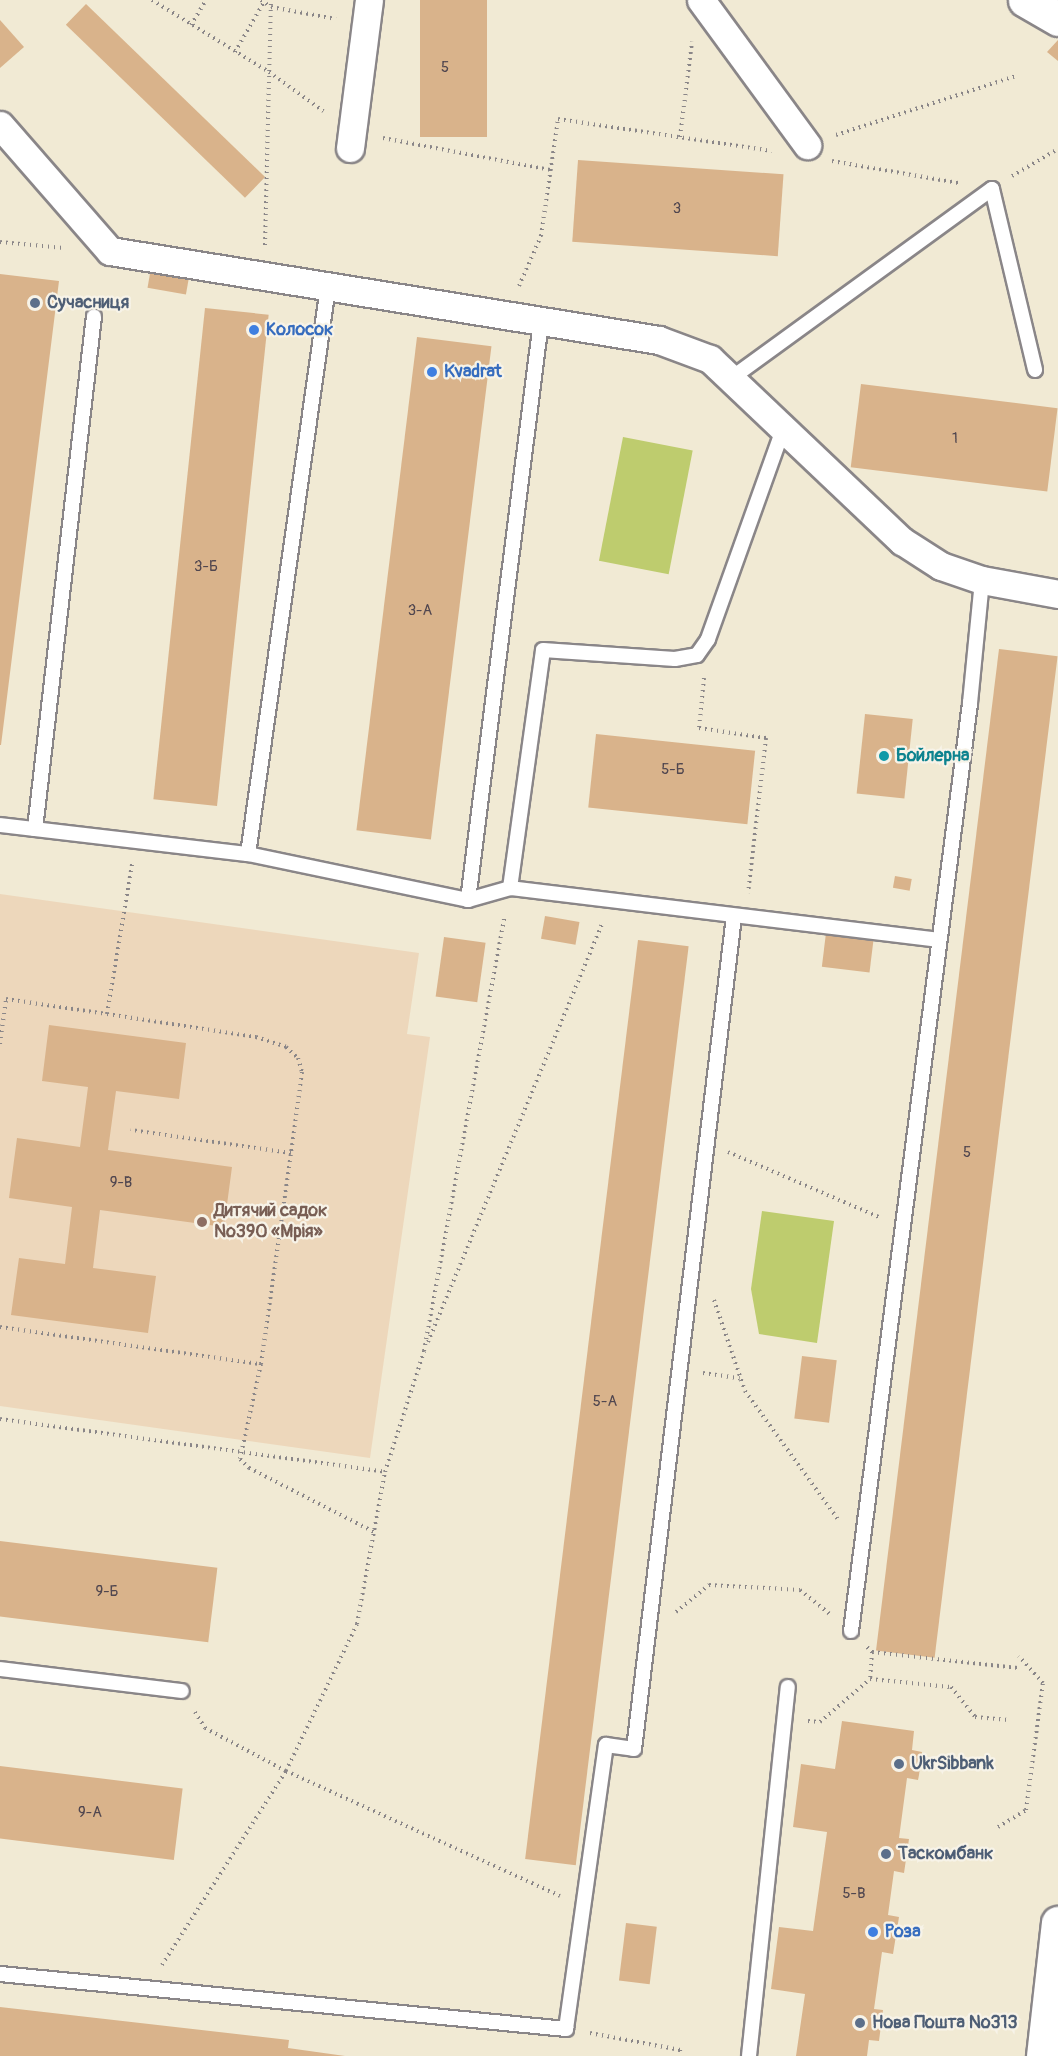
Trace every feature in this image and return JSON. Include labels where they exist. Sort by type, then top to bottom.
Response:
[{"type":"main road","points":[[1025,0],[1058,19]]},
{"type":"main road","points":[[1043,2056],[1058,1923]]},
{"type":"street","points":[[701,0],[807,145]]},
{"type":"street","points":[[350,148],[367,12]]},
{"type":"street","points":[[0,125],[110,252],[658,340],[710,359],[733,377],[783,429],[902,541],[941,566],[982,580],[1058,594]]},
{"type":"lane","points":[[733,377],[992,189],[1035,370]]},
{"type":"lane","points":[[248,854],[328,287]]},
{"type":"lane","points":[[35,829],[94,316]]},
{"type":"lane","points":[[468,900],[541,321]]},
{"type":"lane","points":[[510,888],[543,650],[675,659],[697,655],[708,639],[783,429]]},
{"type":"lane","points":[[850,1631],[970,703],[982,580]]},
{"type":"lane","points":[[0,825],[248,854],[468,900],[510,888],[739,918],[938,940]]},
{"type":"lane","points":[[0,1974],[566,2029],[606,1746],[634,1749],[705,1142],[739,918]]},
{"type":"lane","points":[[0,1669],[182,1691]]},
{"type":"lane","points":[[749,2056],[788,1687]]},
{"type":"path","points":[[191,25],[206,0]]},
{"type":"path","points":[[264,276],[271,0]]},
{"type":"path","points":[[235,52],[262,1],[271,7],[367,12]]},
{"type":"path","points":[[680,137],[693,34]]},
{"type":"path","points":[[506,315],[541,236],[558,119],[784,152],[1015,76]]},
{"type":"path","points":[[830,160],[992,189],[1058,149]]},
{"type":"path","points":[[0,242],[110,252]]},
{"type":"path","points":[[708,639],[699,728],[766,738],[739,918]]},
{"type":"path","points":[[108,1014],[122,911],[137,840]]},
{"type":"path","points":[[424,1351],[510,888]]},
{"type":"path","points":[[148,1988],[286,1771],[357,1624],[385,1472],[424,1351],[612,901]]},
{"type":"path","points":[[0,1044],[6,999],[256,1037],[286,1047],[298,1059],[302,1072],[261,1364],[240,1459],[249,1468],[374,1532]]},
{"type":"path","points":[[131,1130],[291,1153]]},
{"type":"path","points":[[705,1142],[901,1227]]},
{"type":"path","points":[[694,1242],[745,1391],[861,1551]]},
{"type":"path","points":[[0,1327],[261,1364]]},
{"type":"path","points":[[679,1370],[741,1378]]},
{"type":"path","points":[[0,1419],[385,1472]]},
{"type":"path","points":[[647,1635],[710,1585],[800,1590],[872,1652],[1018,1668]]},
{"type":"path","points":[[785,1719],[820,1722],[870,1679],[872,1652]]},
{"type":"path","points":[[998,1827],[1026,1810],[1043,1683],[1019,1656]]},
{"type":"path","points":[[870,1679],[951,1687],[975,1718],[1011,1720]]},
{"type":"path","points":[[182,1691],[205,1728],[286,1771],[583,1907]]},
{"type":"path","points":[[566,2029],[680,2050],[681,2056]]},
{"type":"shaded area","name":"Дитячий садок №390 «Мрія»","points":[[0,894],[419,953],[407,1034],[430,1037],[370,1458],[0,1406]]},
{"type":"green space","points":[[623,437],[693,451],[669,574],[599,561]]},
{"type":"green space","points":[[762,1211],[834,1221],[817,1343],[759,1334],[751,1289]]},
{"type":"building","points":[[420,0],[487,0],[487,137],[420,137]]},
{"type":"building","points":[[86,4],[265,177],[245,198],[66,25]]},
{"type":"building","points":[[0,20],[24,47],[0,68]]},
{"type":"building","points":[[1058,40],[1058,61],[1047,52]]},
{"type":"building","points":[[578,160],[783,174],[778,256],[572,242]]},
{"type":"building","points":[[151,268],[189,275],[186,294],[148,288]]},
{"type":"building","points":[[0,274],[59,281],[1,745],[0,745]]},
{"type":"building","points":[[205,308],[269,315],[217,806],[153,799]]},
{"type":"building","points":[[417,337],[491,346],[431,839],[356,830]]},
{"type":"building","points":[[861,384],[1058,408],[1047,492],[851,467]]},
{"type":"building","points":[[999,649],[1058,656],[935,1658],[876,1650]]},
{"type":"building","name":"Бойлерна","points":[[865,714],[913,719],[904,799],[857,794]]},
{"type":"building","points":[[596,734],[755,751],[747,824],[588,808]]},
{"type":"building","points":[[895,876],[912,879],[910,891],[893,888]]},
{"type":"building","points":[[545,916],[579,922],[575,945],[541,939]]},
{"type":"building","points":[[826,933],[874,939],[869,973],[822,967]]},
{"type":"building","points":[[444,937],[486,943],[477,1002],[436,996]]},
{"type":"building","points":[[638,940],[689,946],[576,1865],[525,1859]]},
{"type":"building","points":[[49,1025],[186,1043],[179,1099],[116,1091],[108,1150],[232,1167],[224,1227],[100,1210],[93,1268],[156,1276],[148,1333],[11,1315],[19,1258],[65,1264],[72,1207],[9,1198],[17,1138],[80,1147],[88,1087],[42,1081]]},
{"type":"building","points":[[802,1356],[837,1360],[829,1423],[794,1419]]},
{"type":"building","points":[[0,1541],[217,1568],[208,1642],[0,1617]]},
{"type":"building","points":[[842,1721],[914,1731],[912,1750],[922,1752],[919,1775],[918,1780],[907,1778],[899,1838],[909,1839],[904,1873],[894,1871],[888,1915],[899,1917],[893,1954],[882,1952],[874,2009],[883,2010],[879,2041],[869,2040],[867,2056],[796,2056],[805,1994],[771,1989],[779,1927],[813,1931],[827,1832],[793,1827],[801,1764],[835,1769]]},
{"type":"building","points":[[0,1766],[183,1788],[174,1860],[0,1839]]},
{"type":"building","points":[[626,1923],[657,1927],[650,1984],[619,1981]]},
{"type":"building","points":[[0,2007],[289,2040],[288,2048],[345,2056],[0,2056]]},
{"type":"place","name":"Сучасниця","points":[[35,303]]},
{"type":"place","name":"Колосок","points":[[254,330]]},
{"type":"place","name":"Kvadrat","points":[[432,372]]},
{"type":"place","name":"Бойлерна","points":[[884,756]]},
{"type":"place","name":"Дитячий садок №390 «Мрія»","points":[[202,1222]]},
{"type":"place","name":"UkrSibbank","points":[[899,1764]]},
{"type":"place","name":"Таскомбанк","points":[[886,1854]]},
{"type":"place","name":"Роза","points":[[873,1932]]},
{"type":"place","name":"Нова Пошта №313","points":[[860,2023]]}]
